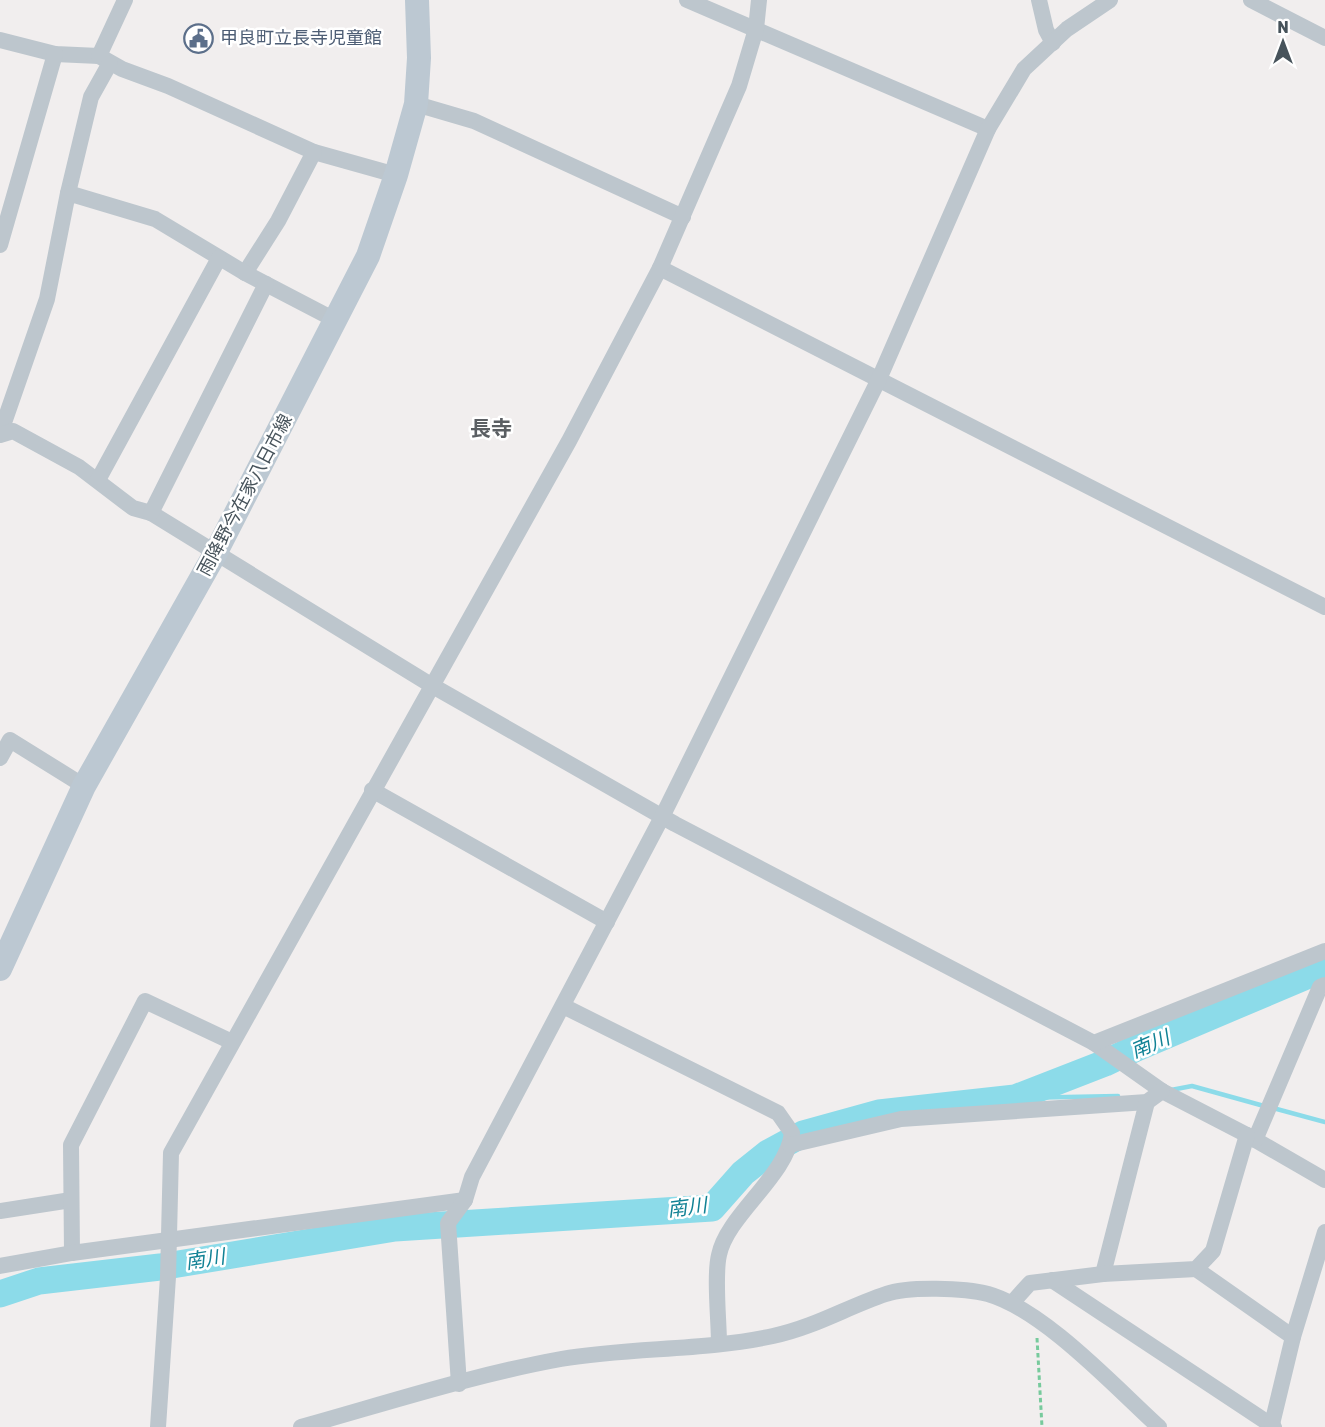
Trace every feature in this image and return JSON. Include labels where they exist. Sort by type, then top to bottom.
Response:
[{"type":"main road","name":"雨降野今在家八日市線","points":[[0,969],[84,786],[216,552],[337,321],[368,256],[396,175],[416,104],[419,58],[417,0]]},
{"type":"street","points":[[0,434],[47,299],[68,193],[91,97],[125,0]]},
{"type":"street","points":[[687,0],[988,129]]},
{"type":"street","points":[[158,1427],[168,1277],[171,1153],[569,441],[660,268],[739,86],[756,29],[759,0]]},
{"type":"street","points":[[1039,0],[1046,30],[1053,43]]},
{"type":"street","points":[[459,1384],[448,1223],[465,1200],[471,1177],[662,817],[879,379],[988,129],[1024,69],[1067,29],[1110,0]]},
{"type":"street","points":[[1251,0],[1325,38]]},
{"type":"street","points":[[0,40],[54,54],[105,59],[314,152],[396,175]]},
{"type":"street","points":[[0,243],[54,54]]},
{"type":"street","points":[[416,104],[474,121],[683,217]]},
{"type":"street","points":[[245,273],[278,220],[314,152]]},
{"type":"street","points":[[68,193],[155,219],[245,273],[337,321]]},
{"type":"street","points":[[98,480],[219,258]]},
{"type":"street","points":[[660,268],[1325,607]]},
{"type":"street","points":[[152,513],[266,284]]},
{"type":"street","points":[[0,434],[13,430],[98,480],[133,508],[152,513],[431,685],[662,817],[1094,1043],[1162,1091],[1325,1180]]},
{"type":"street","points":[[0,758],[10,740],[84,786]]},
{"type":"street","points":[[372,790],[607,922]]},
{"type":"street","points":[[1094,1043],[1325,951]]},
{"type":"street","points":[[1196,1269],[1213,1251],[1251,1138],[1320,987],[1325,985]]},
{"type":"street","points":[[72,1253],[71,1145],[145,1001],[232,1042]]},
{"type":"street","points":[[563,1006],[778,1113],[792,1133],[790,1144],[731,1230],[719,1255],[719,1344]]},
{"type":"street","points":[[790,1144],[901,1119],[1147,1102],[1162,1091]]},
{"type":"street","points":[[1103,1274],[1147,1102]]},
{"type":"street","points":[[0,1210],[71,1200]]},
{"type":"street","points":[[0,1266],[72,1253],[465,1200]]},
{"type":"street","points":[[1052,1280],[1273,1426],[1293,1337],[1325,1232]]},
{"type":"street","points":[[1012,1303],[1030,1283],[1103,1274],[1196,1269],[1293,1337]]},
{"type":"street","points":[[301,1427],[561,1359],[633,1349],[719,1344],[771,1336],[816,1325],[887,1293],[903,1291],[986,1293],[1012,1303],[1036,1318],[1159,1427]]},
{"type":"path","points":[[1036,1318],[1042,1427]]},
{"type":"waterway","name":"南川","points":[[0,1294],[39,1281],[160,1267],[395,1228],[712,1208],[743,1173],[768,1153],[803,1134],[879,1113],[1015,1098],[1105,1063],[1325,968]]},
{"type":"waterway","points":[[1171,1090],[1192,1086],[1264,1106]]},
{"type":"waterway","points":[[1015,1098],[1118,1096]]},
{"type":"waterway","points":[[1273,1108],[1325,1122]]},
{"type":"place","name":"甲良町立長寺児童館","points":[[199,38]]},
{"type":"district","name":"長寺","points":[[491,428]]}]
